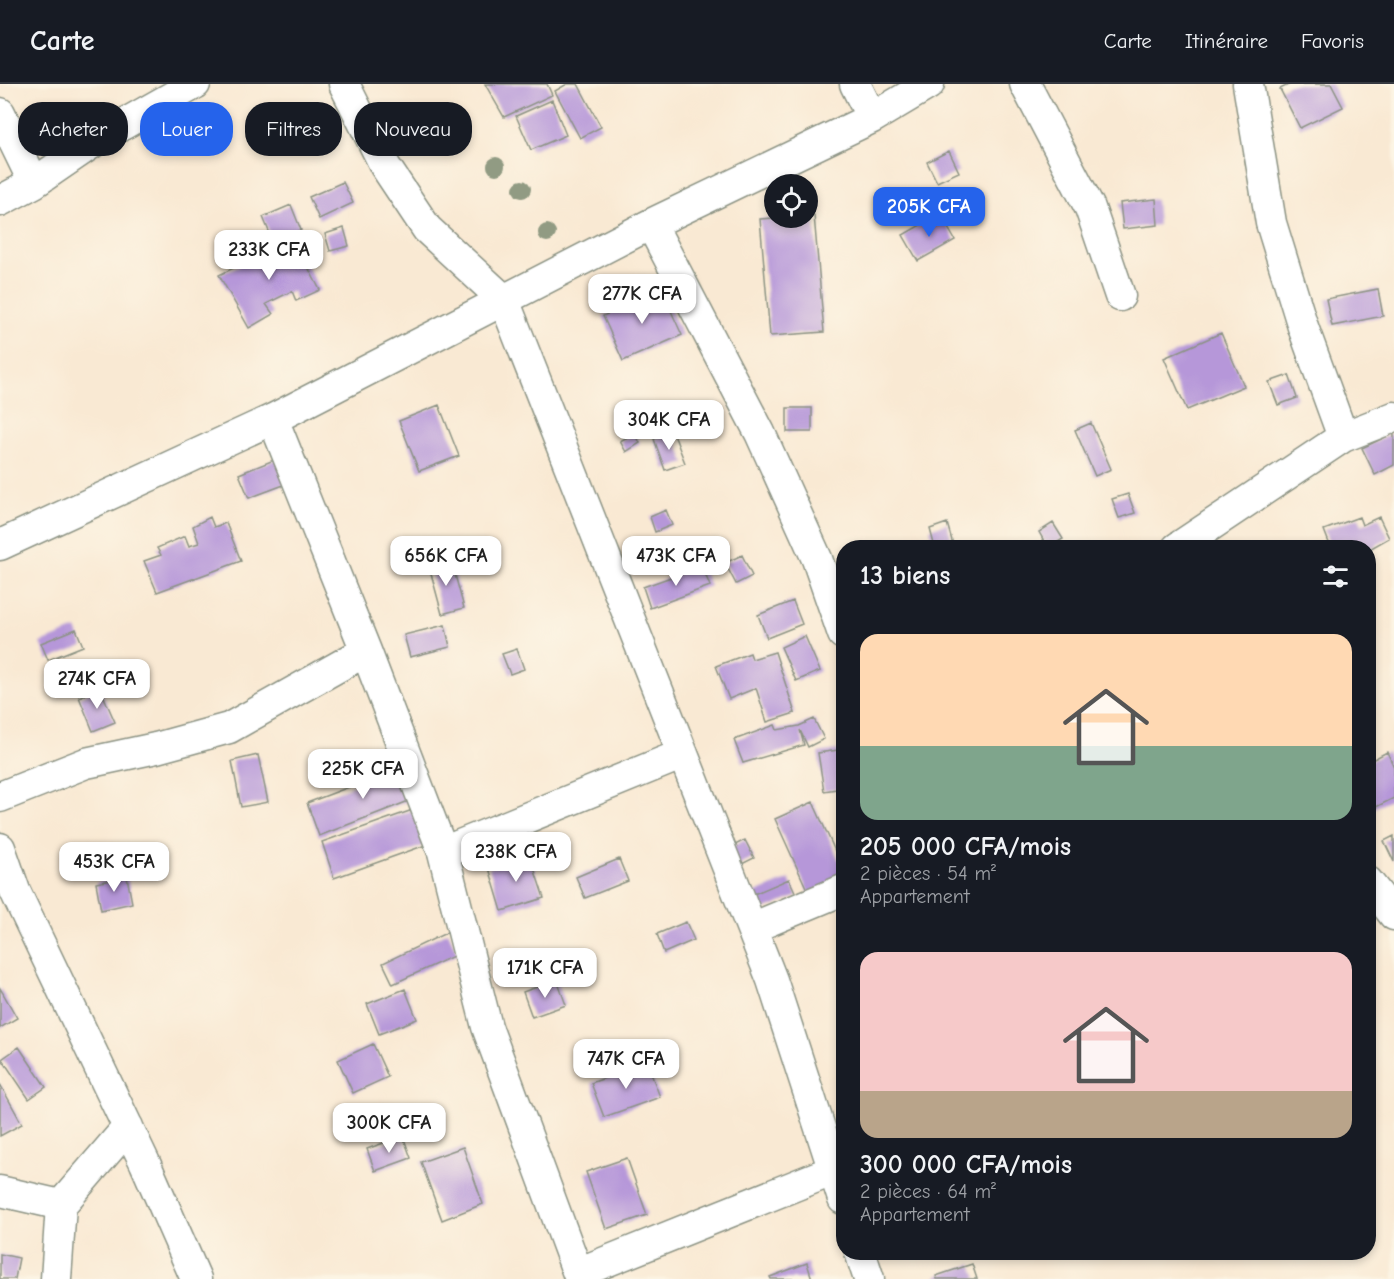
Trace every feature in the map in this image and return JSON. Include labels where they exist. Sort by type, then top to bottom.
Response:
[{"type":"street","points":[[0,201],[34,183],[101,137],[195,84]]},
{"type":"street","points":[[344,84],[385,166],[427,229],[504,300],[772,980],[836,1176]]},
{"type":"street","points":[[855,84],[872,118]]},
{"type":"street","points":[[0,545],[273,418],[651,224],[872,118],[929,84]]},
{"type":"street","points":[[1025,84],[1090,207],[1120,296]]},
{"type":"street","points":[[1248,84],[1257,150],[1271,223],[1303,327],[1343,437]]},
{"type":"street","points":[[0,112],[34,183]]},
{"type":"street","points":[[651,224],[760,433],[818,559],[836,613]]},
{"type":"street","points":[[1189,540],[1343,437],[1394,417]]},
{"type":"street","points":[[273,418],[443,852],[487,1027],[579,1276],[834,1170]]},
{"type":"street","points":[[0,797],[86,763],[156,748],[229,728],[366,651]]},
{"type":"street","points":[[443,852],[683,754]]},
{"type":"street","points":[[0,848],[15,891],[128,1127],[196,1279]]},
{"type":"street","points":[[752,928],[836,893]]},
{"type":"street","points":[[1376,896],[1394,915]]},
{"type":"street","points":[[56,1279],[61,1205],[128,1127]]},
{"type":"street","points":[[0,1191],[61,1205]]},
{"type":"street","points":[[863,1260],[869,1279]]},
{"type":"building","points":[[485,84],[547,84],[552,95],[504,117]]},
{"type":"building","points":[[567,84],[578,84],[601,127],[580,138],[555,91]]},
{"type":"building","points":[[1290,84],[1331,84],[1343,107],[1300,128],[1280,89]]},
{"type":"building","points":[[552,100],[566,135],[531,150],[516,116]]},
{"type":"building","points":[[949,151],[959,172],[937,182],[927,162]]},
{"type":"building","points":[[343,182],[353,203],[319,219],[309,197]]},
{"type":"building","points":[[1156,199],[1158,225],[1123,229],[1120,203]]},
{"type":"building","points":[[291,205],[301,230],[273,241],[263,217]]},
{"type":"building","points":[[940,214],[955,240],[918,261],[903,235]]},
{"type":"building","points":[[760,219],[764,219],[764,228],[815,228],[824,332],[770,336]]},
{"type":"building","points":[[344,228],[349,246],[330,251],[325,234]]},
{"type":"building","points":[[293,239],[320,290],[296,301],[292,291],[266,304],[273,314],[249,328],[219,275]]},
{"type":"building","points":[[661,289],[682,335],[623,361],[603,316]]},
{"type":"building","points":[[1378,289],[1383,316],[1332,326],[1326,299]]},
{"type":"building","points":[[1221,333],[1244,386],[1187,410],[1164,358]]},
{"type":"building","points":[[1289,375],[1297,398],[1278,405],[1269,382]]},
{"type":"building","points":[[439,405],[459,456],[419,471],[399,421]]},
{"type":"building","points":[[787,408],[812,408],[812,432],[787,432]]},
{"type":"building","points":[[1091,423],[1111,469],[1095,476],[1075,430]]},
{"type":"building","points":[[673,432],[685,463],[665,470],[654,439]]},
{"type":"building","points":[[635,433],[640,443],[626,452],[620,441]]},
{"type":"building","points":[[1394,433],[1394,465],[1375,475],[1362,448]]},
{"type":"building","points":[[279,458],[289,483],[249,498],[239,474]]},
{"type":"building","points":[[1128,494],[1135,513],[1119,518],[1112,499]]},
{"type":"building","points":[[666,510],[672,525],[655,532],[650,517]]},
{"type":"building","points":[[210,517],[214,527],[226,523],[241,561],[157,592],[144,561],[161,555],[157,548],[185,536],[189,546],[199,543],[193,526]]},
{"type":"building","points":[[1359,517],[1362,525],[1379,517],[1389,538],[1376,545],[1376,540],[1328,540],[1324,530]]},
{"type":"building","points":[[947,523],[952,540],[933,540],[930,529]]},
{"type":"building","points":[[1053,523],[1063,539],[1044,540],[1039,532]]},
{"type":"building","points":[[742,555],[752,576],[736,584],[725,563]]},
{"type":"building","points":[[451,560],[464,608],[442,614],[429,566]]},
{"type":"building","points":[[702,566],[710,586],[650,608],[643,587]]},
{"type":"building","points":[[793,601],[802,624],[767,638],[758,615]]},
{"type":"building","points":[[445,625],[450,647],[410,657],[404,635]]},
{"type":"building","points":[[76,629],[83,646],[48,660],[41,643]]},
{"type":"building","points":[[805,636],[820,671],[796,681],[781,647]]},
{"type":"building","points":[[517,649],[524,669],[510,674],[502,654]]},
{"type":"building","points":[[775,652],[795,713],[767,722],[756,688],[729,699],[716,666],[750,653],[752,659]]},
{"type":"building","points":[[100,688],[115,722],[93,731],[79,697]]},
{"type":"building","points":[[814,719],[824,739],[808,747],[800,730],[804,745],[743,763],[734,740],[775,725],[777,730],[799,726]]},
{"type":"building","points":[[836,750],[836,789],[824,791],[818,753]]},
{"type":"building","points":[[1387,752],[1394,767],[1394,798],[1376,807],[1376,758]]},
{"type":"building","points":[[258,755],[268,802],[241,807],[232,761]]},
{"type":"building","points":[[407,765],[419,797],[319,836],[307,803]]},
{"type":"building","points":[[813,802],[836,853],[836,882],[809,894],[775,819]]},
{"type":"building","points":[[421,807],[434,842],[334,878],[322,842]]},
{"type":"building","points":[[1394,836],[1394,862],[1384,841]]},
{"type":"building","points":[[745,840],[754,858],[736,867],[727,849]]},
{"type":"building","points":[[530,856],[544,898],[502,911],[489,868]]},
{"type":"building","points":[[619,859],[628,881],[585,898],[576,877]]},
{"type":"building","points":[[127,877],[132,903],[101,910],[96,883]]},
{"type":"building","points":[[789,879],[797,896],[757,913],[749,896]]},
{"type":"building","points":[[686,922],[694,940],[664,953],[657,934]]},
{"type":"building","points":[[448,932],[458,954],[393,984],[383,963]]},
{"type":"building","points":[[557,980],[566,1005],[532,1017],[523,992]]},
{"type":"building","points":[[0,988],[17,1018],[0,1028]]},
{"type":"building","points":[[405,989],[417,1019],[379,1034],[367,1004]]},
{"type":"building","points":[[373,1044],[388,1077],[353,1093],[338,1060]]},
{"type":"building","points":[[19,1047],[46,1087],[29,1099],[2,1059]]},
{"type":"building","points":[[647,1063],[660,1097],[604,1117],[591,1083]]},
{"type":"building","points":[[0,1084],[22,1124],[0,1136]]},
{"type":"building","points":[[403,1136],[411,1158],[375,1171],[367,1149]]},
{"type":"building","points":[[463,1147],[483,1204],[442,1220],[421,1162]]},
{"type":"building","points":[[627,1158],[647,1215],[606,1229],[586,1172]]},
{"type":"building","points":[[0,1254],[19,1258],[15,1279],[0,1279]]},
{"type":"building","points":[[807,1263],[812,1279],[771,1279],[770,1277]]},
{"type":"building","points":[[972,1264],[977,1279],[937,1279],[936,1276]]}]
